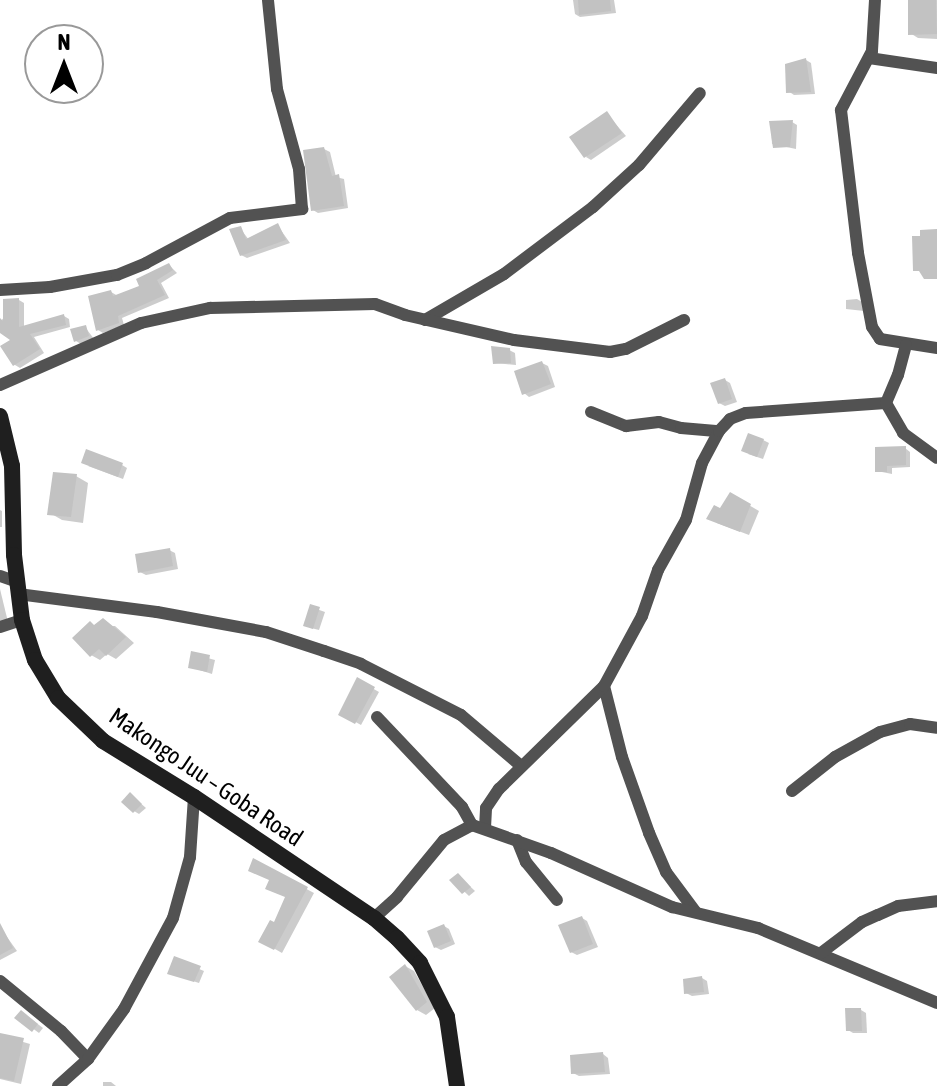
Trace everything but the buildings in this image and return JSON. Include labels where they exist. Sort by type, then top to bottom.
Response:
[{"type":"street","points":[[0,290],[50,287],[117,275],[230,218],[302,209],[299,169],[277,89],[268,0]]},
{"type":"street","points":[[875,0],[869,58],[841,110],[858,253],[872,327],[880,339],[937,348]]},
{"type":"street","points":[[869,58],[937,68]]},
{"type":"street","points":[[425,320],[504,274],[593,207],[639,165],[700,93]]},
{"type":"street","points":[[0,385],[141,323],[210,308],[375,304],[425,320],[514,340],[610,352],[626,349],[684,320]]},
{"type":"street","points":[[886,403],[895,386],[906,345]]},
{"type":"street","points":[[374,918],[397,897],[444,840],[479,827],[491,798],[520,765],[604,686],[642,616],[658,570],[686,520],[702,463],[719,431],[730,419],[746,413],[886,403]]},
{"type":"street","points":[[886,403],[903,433],[937,458]]},
{"type":"street","points":[[591,412],[626,426],[659,422],[719,431]]},
{"type":"street","name":"Makongo Juu – Goba Road","points":[[0,416],[12,466],[22,620],[35,660],[58,698],[103,741],[194,797],[374,918],[420,963],[434,988],[447,1017],[457,1086]]},
{"type":"street","points":[[0,576],[18,588],[266,632],[361,664],[461,715],[520,765]]},
{"type":"street","points":[[0,627],[22,620]]},
{"type":"street","points":[[604,686],[622,757],[649,833],[666,872],[695,911]]},
{"type":"street","points":[[377,717],[479,827],[517,840],[672,907],[758,928],[937,1003]]},
{"type":"street","points":[[792,791],[835,757],[880,732],[910,724],[937,728]]},
{"type":"street","points":[[58,1086],[88,1059],[144,977],[173,918],[190,857],[194,797]]},
{"type":"street","points":[[517,840],[526,862],[557,900]]},
{"type":"street","points":[[821,953],[862,922],[898,906],[937,901]]},
{"type":"street","points":[[0,981],[88,1059]]}]
